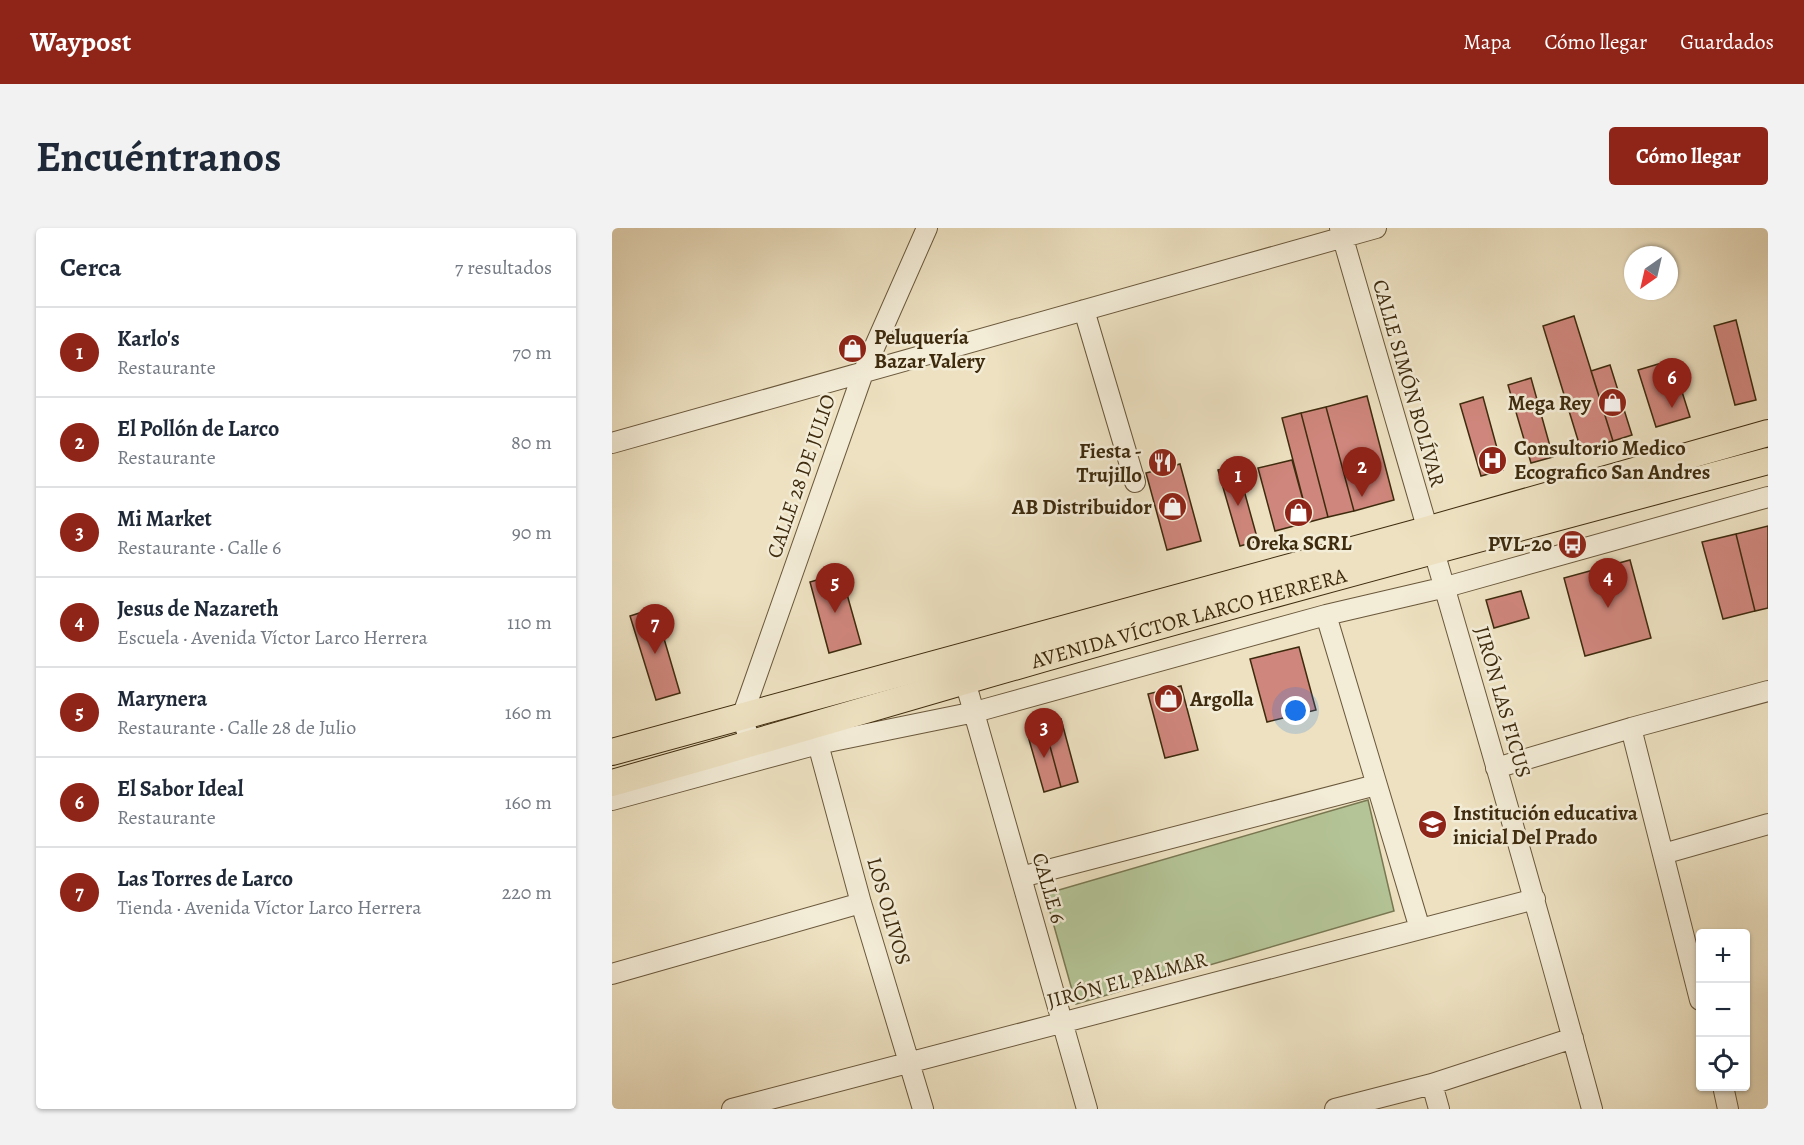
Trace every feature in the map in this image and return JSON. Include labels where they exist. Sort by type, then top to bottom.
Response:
[{"type":"main road","name":"AVENIDA VÍCTOR LARCO HERRERA","points":[[612,783],[751,744],[814,736],[965,681],[1430,540],[1768,433]]},
{"type":"main road","name":"AVENIDA VÍCTOR LARCO HERRERA","points":[[612,752],[1430,540],[1768,461]]},
{"type":"street","name":"CALLE 28 DE JULIO","points":[[742,717],[863,373],[927,228]]},
{"type":"street","points":[[612,443],[1084,310],[1341,233],[1376,228]]},
{"type":"street","name":"CALLE SIMÓN BOLÍVAR","points":[[1341,233],[1430,540]]},
{"type":"street","points":[[1084,310],[1135,482]]},
{"type":"street","name":"AVENIDA VÍCTOR LARCO HERRERA","points":[[612,800],[814,736],[975,712],[1326,615],[1446,587],[1768,496]]},
{"type":"street","name":"JIRÓN LAS FICUS","points":[[1430,540],[1446,587],[1535,899],[1592,1109]]},
{"type":"street","points":[[1326,615],[1420,929]]},
{"type":"street","name":"CALLE 6","points":[[965,681],[1087,1109]]},
{"type":"street","points":[[1496,768],[1768,691]]},
{"type":"street","points":[[742,717],[751,744]]},
{"type":"street","points":[[1631,728],[1697,983]]},
{"type":"street","name":"LOS OLIVOS","points":[[814,736],[923,1109]]},
{"type":"street","points":[[1021,877],[1376,785]]},
{"type":"street","points":[[1663,854],[1768,824]]},
{"type":"street","name":"JIRÓN EL PALMAR","points":[[732,1109],[1535,899]]},
{"type":"street","points":[[612,974],[861,903]]},
{"type":"street","points":[[1335,1109],[1432,1084],[1573,1038]]},
{"type":"street","points":[[1432,1084],[1439,1109]]},
{"type":"street","points":[[1724,1091],[1728,1109]]},
{"type":"green space","points":[[1368,800],[1394,911],[1076,1004],[1045,894]]},
{"type":"building","points":[[1574,316],[1613,441],[1581,450],[1543,326]]},
{"type":"building","points":[[1736,320],[1756,400],[1735,405],[1714,326]]},
{"type":"building","points":[[1672,360],[1690,417],[1656,427],[1638,370]]},
{"type":"building","name":"Mega Rey","points":[[1610,365],[1632,435],[1613,441],[1591,371]]},
{"type":"building","points":[[1531,378],[1553,457],[1531,463],[1508,385]]},
{"type":"building","points":[[1367,396],[1394,500],[1354,511],[1326,407]]},
{"type":"building","points":[[1483,397],[1503,470],[1481,476],[1460,404]]},
{"type":"building","points":[[1326,407],[1354,511],[1328,517],[1301,413]]},
{"type":"building","points":[[1301,413],[1328,517],[1309,522],[1282,418]]},
{"type":"building","points":[[1292,460],[1309,522],[1275,531],[1258,468]]},
{"type":"building","name":"AB Distribuidor","points":[[1180,464],[1201,541],[1167,550],[1146,473]]},
{"type":"building","points":[[1237,465],[1258,541],[1240,546],[1218,470]]},
{"type":"building","points":[[1768,526],[1768,608],[1755,611],[1736,534]]},
{"type":"building","points":[[1736,534],[1755,611],[1723,619],[1702,542]]},
{"type":"building","points":[[1630,560],[1651,638],[1585,656],[1564,578]]},
{"type":"building","points":[[841,573],[861,644],[829,653],[810,582]]},
{"type":"building","points":[[1521,591],[1529,618],[1494,628],[1486,600]]},
{"type":"building","points":[[655,608],[680,693],[656,700],[630,616]]},
{"type":"building","points":[[1299,647],[1316,710],[1267,722],[1250,659]]},
{"type":"building","points":[[1181,686],[1198,750],[1165,758],[1148,694]]},
{"type":"building","points":[[1061,719],[1078,782],[1061,787],[1044,724]]},
{"type":"building","points":[[1044,724],[1061,787],[1044,792],[1026,729]]},
{"type":"place","name":"Peluquería Bazar Valery","points":[[853,349]]},
{"type":"place","name":"Mega Rey","points":[[1612,403]]},
{"type":"place","name":"El Sabor Ideal","points":[[1672,408]]},
{"type":"place","name":"Consultorio Medico Ecografico San Andres","points":[[1493,460]]},
{"type":"place","name":"Fiesta - Trujillo","points":[[1163,463]]},
{"type":"place","name":"El Pollón de Larco","points":[[1362,497]]},
{"type":"place","name":"Karlo's","points":[[1238,506]]},
{"type":"place","name":"AB Distribuidor","points":[[1173,507]]},
{"type":"place","name":"Oreka SCRL","points":[[1299,512]]},
{"type":"place","name":"PVL-20","points":[[1573,544]]},
{"type":"place","name":"Jesus de Nazareth","points":[[1608,608]]},
{"type":"place","name":"Marynera","points":[[835,613]]},
{"type":"place","name":"Las Torres de Larco","points":[[655,654]]},
{"type":"place","name":"Argolla","points":[[1169,699]]},
{"type":"place","name":"Mi Market","points":[[1044,758]]},
{"type":"place","name":"Institución educativa inicial Del Prado","points":[[1432,825]]}]
